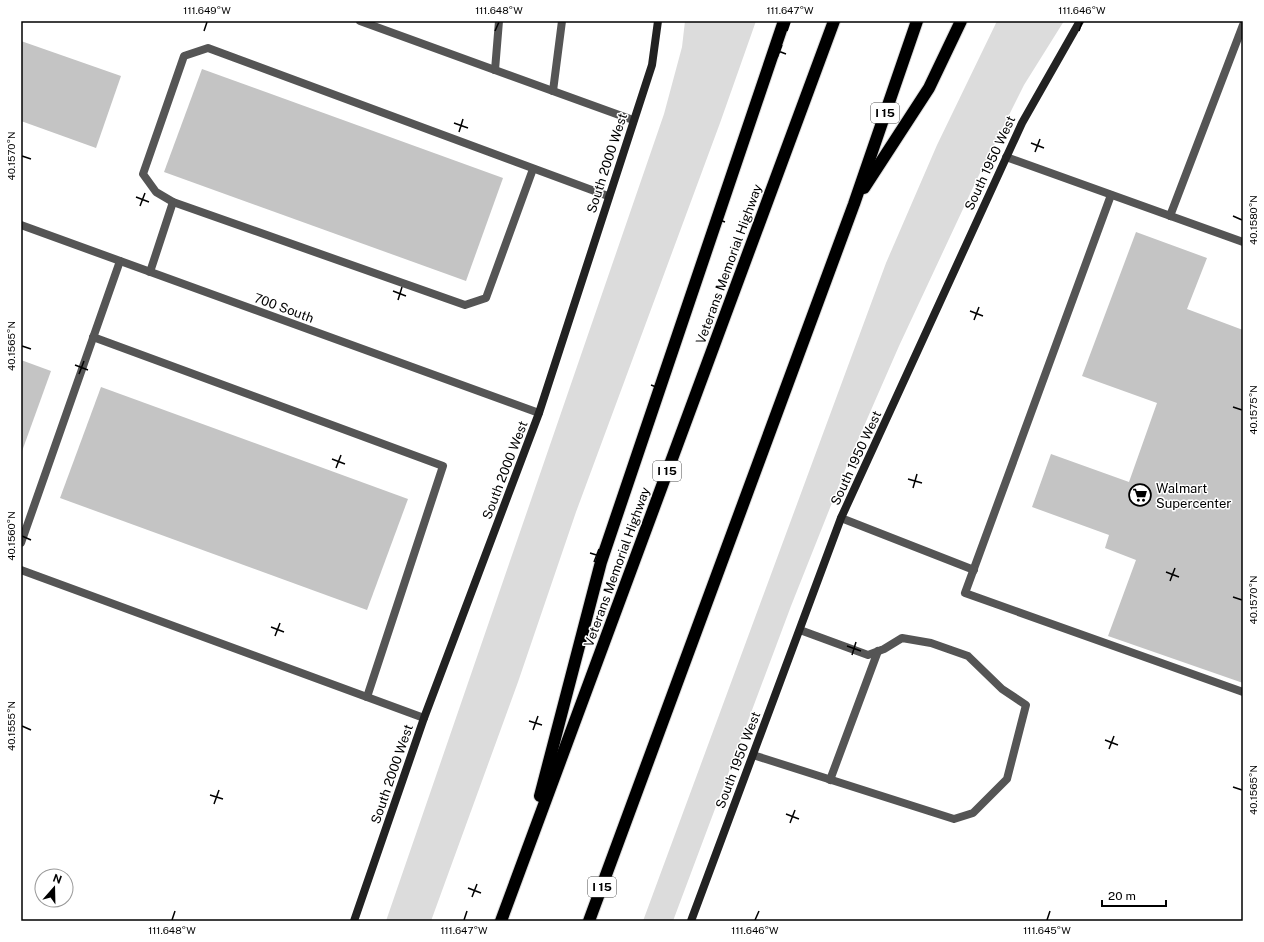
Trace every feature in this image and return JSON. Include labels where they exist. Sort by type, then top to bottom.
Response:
[{"type":"highway","points":[[523,862],[601,562],[784,21]]},
{"type":"highway","name":"Veterans Memorial Highway","points":[[501,921],[834,21]]},
{"type":"highway","name":"I 15","points":[[589,921],[854,204],[917,21]]},
{"type":"highway","points":[[854,204],[929,88],[961,21]]},
{"type":"street","points":[[360,21],[633,120]]},
{"type":"street","points":[[495,70],[499,21]]},
{"type":"street","points":[[554,91],[562,21]]},
{"type":"street","name":"South 2000 West","points":[[354,921],[424,718],[539,412],[608,196],[652,65],[658,21]]},
{"type":"street","name":"South 1950 West","points":[[691,921],[841,518],[1006,157],[1036,96],[1080,21]]},
{"type":"street","points":[[1170,216],[1243,24]]},
{"type":"street","points":[[533,169],[486,298],[465,305],[174,202],[156,192],[143,174],[184,56],[208,48],[608,196]]},
{"type":"street","points":[[1006,157],[1243,242]]},
{"type":"street","points":[[1111,195],[965,594],[1243,692]]},
{"type":"street","points":[[150,272],[174,202]]},
{"type":"street","name":"700 South","points":[[21,225],[539,412]]},
{"type":"street","points":[[21,543],[120,261]]},
{"type":"street","points":[[93,337],[444,466],[367,696]]},
{"type":"street","points":[[841,518],[974,570]]},
{"type":"street","points":[[21,570],[424,718]]},
{"type":"street","points":[[753,755],[954,819],[973,813],[1007,778],[1026,705],[1002,689],[968,656],[931,644],[902,638],[868,655],[800,630]]},
{"type":"street","points":[[830,780],[878,651]]},
{"type":"shaded area","points":[[685,21],[756,21],[720,123],[576,512],[518,682],[431,921],[386,921],[664,114],[682,47]]},
{"type":"shaded area","points":[[997,21],[1064,21],[1024,85],[977,179],[899,346],[847,465],[791,606],[673,921],[643,921],[886,263],[937,145]]},
{"type":"building","points":[[21,41],[121,76],[96,148],[21,121]]},
{"type":"building","points":[[202,69],[503,178],[466,281],[164,172]]},
{"type":"building","name":"Walmart Supercenter","points":[[1136,232],[1207,258],[1187,309],[1243,330],[1243,683],[1108,636],[1136,560],[1105,548],[1109,535],[1032,507],[1051,454],[1129,482],[1157,403],[1082,376]]},
{"type":"building","points":[[21,360],[51,371],[21,454]]},
{"type":"building","points":[[101,387],[408,499],[367,610],[60,498]]},
{"type":"place","name":"Walmart Supercenter","points":[[1140,495]]}]
